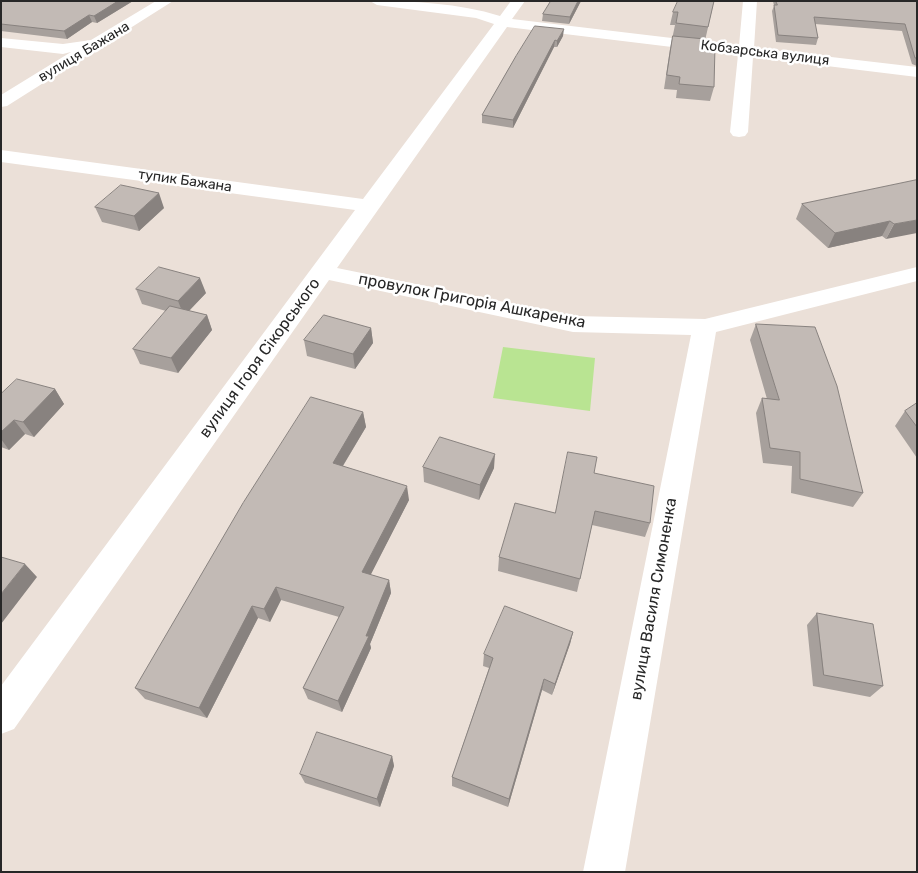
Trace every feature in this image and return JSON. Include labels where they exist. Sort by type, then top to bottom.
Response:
[{"type":"street","name":"вулиця Бажана","points":[[1,102],[166,1]]},
{"type":"street","name":"Кобзарська вулиця","points":[[377,1],[478,14],[503,22],[917,72]]},
{"type":"street","name":"вулиця Ігоря Сікорського","points":[[1,716],[518,1]]},
{"type":"street","points":[[739,132],[750,1]]},
{"type":"street","points":[[1,42],[63,49],[76,49],[99,43]]},
{"type":"street","name":"тупик Бажана","points":[[1,156],[369,206]]},
{"type":"street","name":"провулок Григорія Ашкаренка","points":[[322,272],[573,324],[704,327],[917,274]]},
{"type":"street","name":"вулиця Василя Симоненка","points":[[604,872],[704,327]]},
{"type":"green space","points":[[503,347],[595,358],[590,411],[493,398]]},
{"type":"building","points":[[1,1],[118,1],[94,16],[89,15],[64,31],[1,24]]},
{"type":"building","points":[[551,1],[578,1],[570,17],[543,14]]},
{"type":"building","points":[[678,1],[714,1],[708,27],[676,23],[678,12],[673,12]]},
{"type":"building","points":[[776,1],[917,1],[917,58],[915,58],[905,24],[814,17],[818,38],[778,35],[774,5],[777,5]]},
{"type":"building","points":[[535,26],[564,29],[557,41],[555,40],[513,120],[482,115],[516,56]]},
{"type":"building","points":[[673,36],[705,39],[704,45],[715,46],[714,87],[679,84],[680,77],[667,75]]},
{"type":"building","points":[[917,180],[917,220],[894,224],[890,221],[835,233],[802,204]]},
{"type":"building","points":[[121,185],[159,193],[134,216],[95,207]]},
{"type":"building","points":[[159,267],[200,278],[178,301],[136,289]]},
{"type":"building","points":[[170,306],[207,315],[171,358],[133,349]]},
{"type":"building","points":[[324,315],[371,328],[353,354],[304,340]]},
{"type":"building","points":[[756,324],[815,327],[837,386],[863,493],[800,479],[800,452],[770,448],[762,398],[779,400]]},
{"type":"building","points":[[17,379],[55,389],[23,422],[14,420],[1,432],[1,394]]},
{"type":"building","points":[[311,397],[363,412],[333,463],[407,486],[362,572],[389,580],[366,636],[369,636],[338,701],[303,688],[344,607],[276,587],[264,609],[252,606],[199,708],[135,688],[243,503]]},
{"type":"building","points":[[917,403],[917,427],[905,411]]},
{"type":"building","points":[[440,437],[495,454],[480,485],[423,467]]},
{"type":"building","points":[[568,452],[597,457],[594,473],[654,486],[650,523],[595,511],[580,579],[499,557],[515,503],[555,513]]},
{"type":"building","points":[[1,557],[25,564],[1,594]]},
{"type":"building","points":[[505,606],[573,632],[555,684],[544,679],[509,799],[452,777],[493,658],[484,654]]},
{"type":"building","points":[[817,613],[873,624],[883,686],[824,675]]},
{"type":"building","points":[[317,732],[392,756],[377,799],[300,774]]}]
